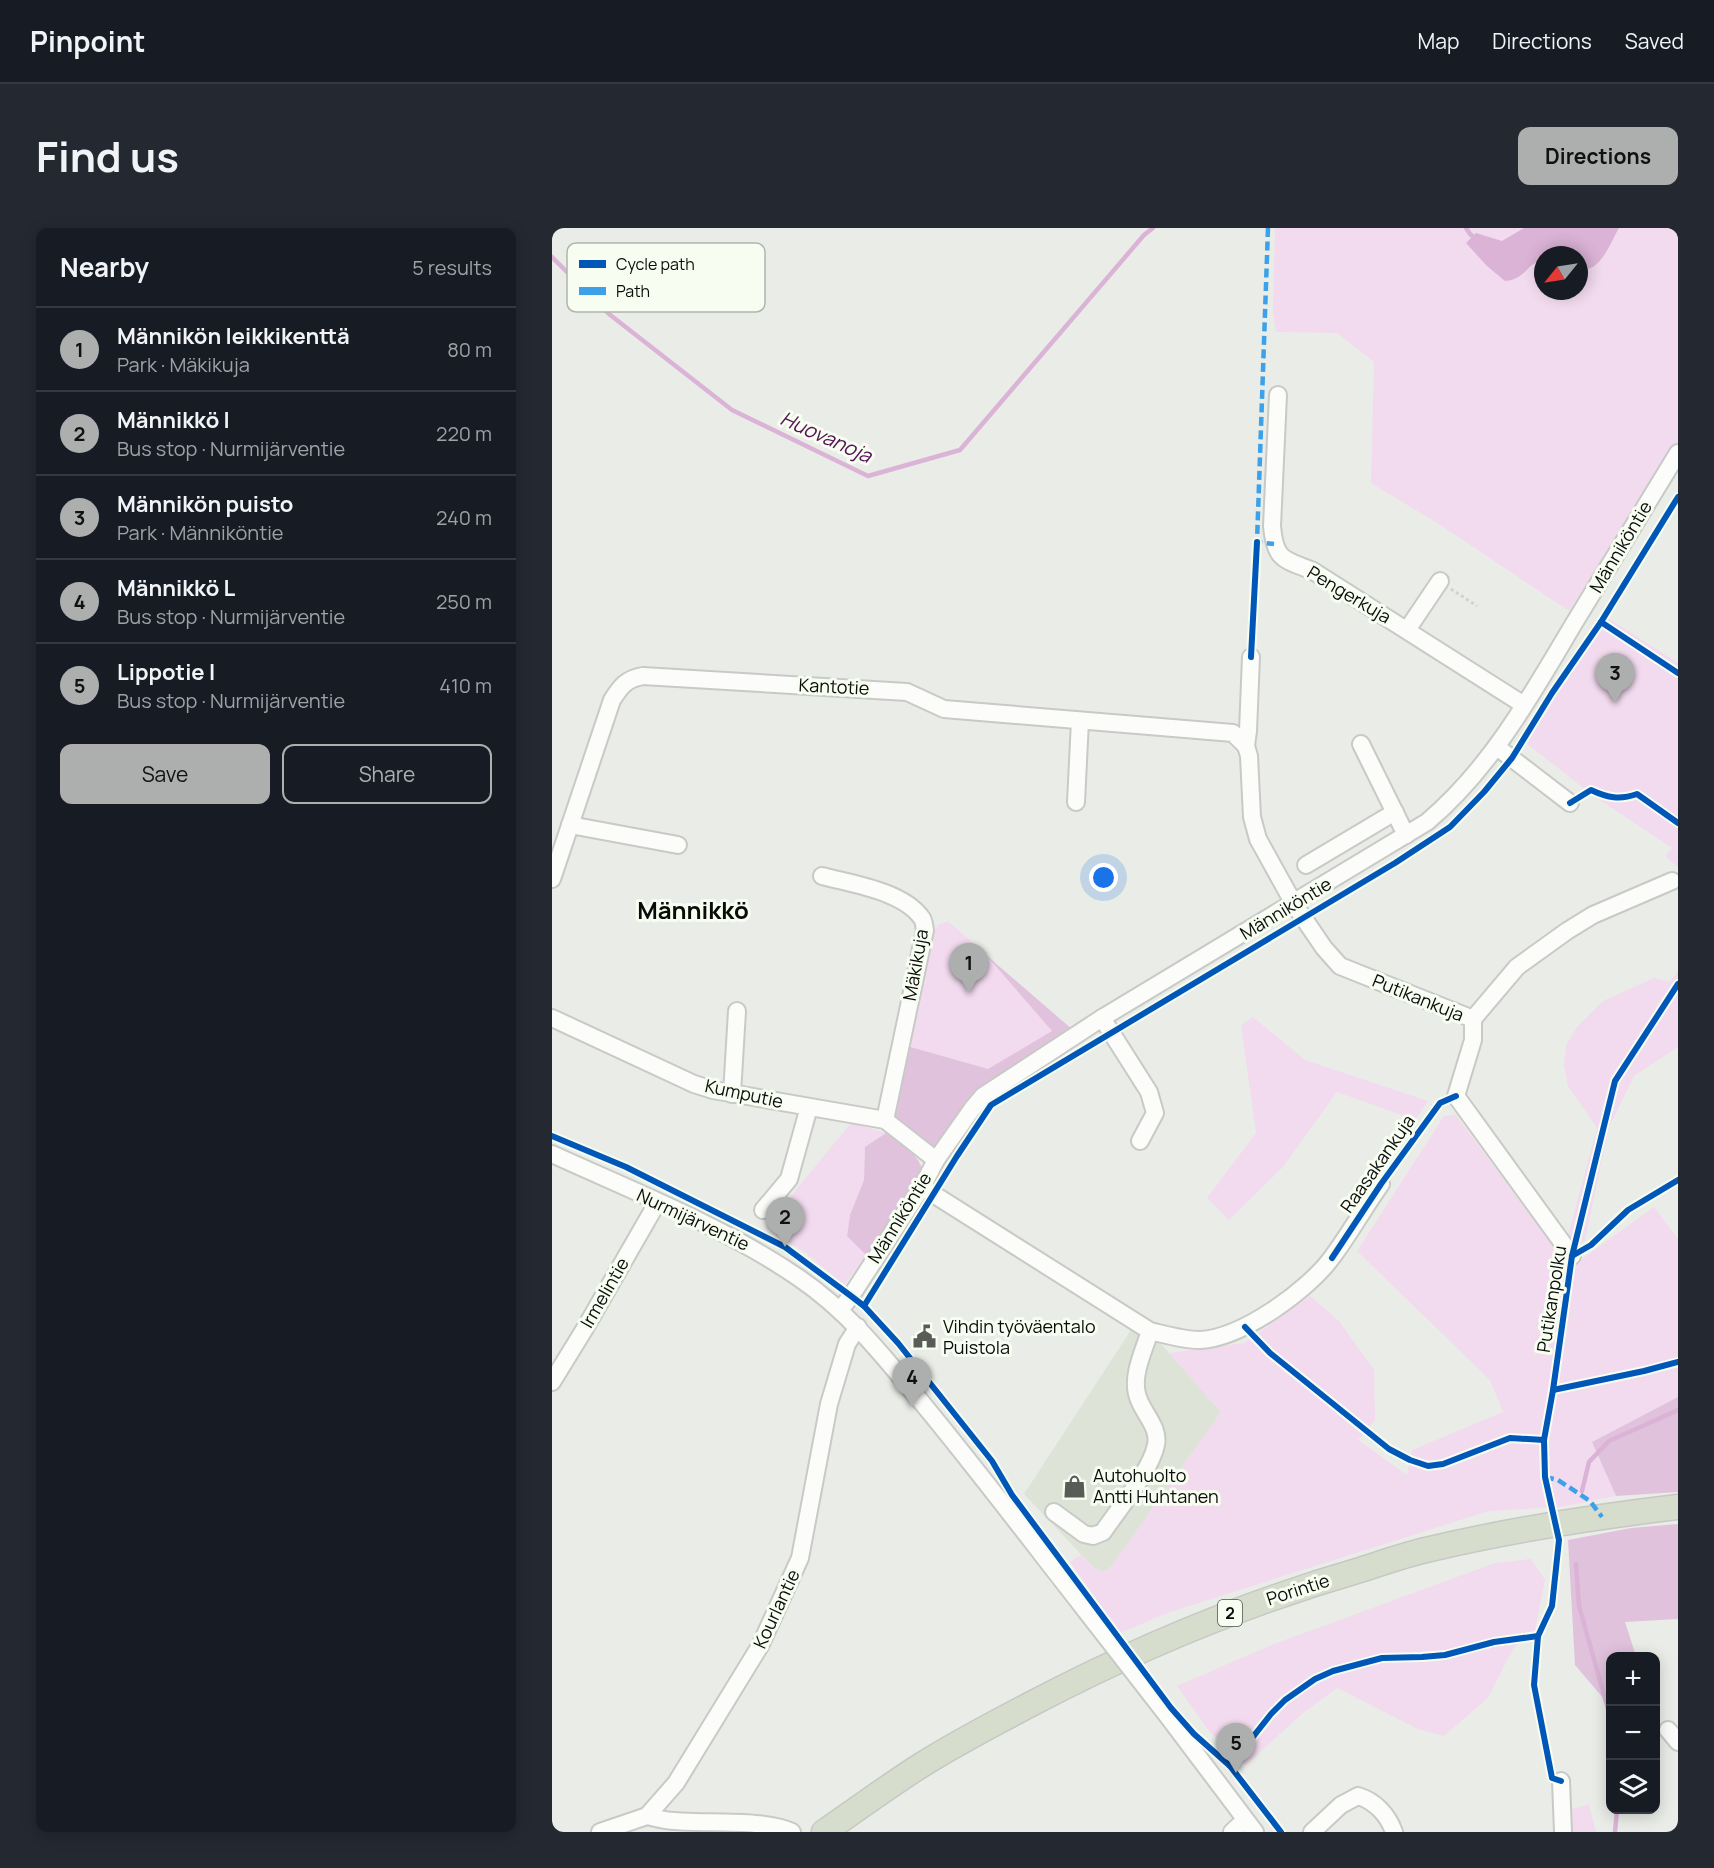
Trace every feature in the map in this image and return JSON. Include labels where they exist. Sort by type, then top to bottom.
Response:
[{"type":"highway","name":"Porintie","points":[[824,1832],[920,1766],[1006,1717],[1161,1641],[1244,1608],[1318,1582],[1425,1550],[1505,1533],[1678,1507]]},
{"type":"street","name":"Pengerkuja","points":[[1278,395],[1272,526],[1274,544],[1282,559],[1313,571],[1524,705]]},
{"type":"street","name":"Männiköntie","points":[[840,1310],[922,1187],[936,1160],[983,1096],[1102,1018],[1427,822],[1451,802],[1473,779],[1497,747],[1538,684],[1678,453]]},
{"type":"street","points":[[1407,630],[1440,581]]},
{"type":"street","points":[[1251,657],[1246,746],[1251,775],[1252,817],[1258,839],[1294,904]]},
{"type":"street","name":"Kantotie","points":[[552,879],[612,700],[621,686],[630,678],[643,676],[907,692],[944,709],[1233,733],[1246,746]]},
{"type":"street","points":[[1076,802],[1080,721]]},
{"type":"street","points":[[1361,744],[1406,835]]},
{"type":"street","points":[[1497,747],[1570,803]]},
{"type":"street","points":[[1306,865],[1395,812]]},
{"type":"street","points":[[570,825],[678,844]]},
{"type":"street","name":"Mäkikuja","points":[[822,876],[881,892],[910,906],[923,918],[925,930],[885,1120]]},
{"type":"street","name":"Putikankuja","points":[[1294,904],[1324,948],[1340,966],[1473,1019],[1517,968],[1567,931],[1593,915],[1672,881]]},
{"type":"street","points":[[732,1094],[737,1011]]},
{"type":"street","name":"Kumputie","points":[[552,1018],[694,1084],[732,1094],[885,1120],[936,1160]]},
{"type":"street","points":[[1102,1018],[1149,1092],[1155,1113],[1140,1141]]},
{"type":"street","points":[[1473,1019],[1473,1040],[1456,1096],[1572,1256]]},
{"type":"street","points":[[764,1210],[789,1179],[809,1107]]},
{"type":"street","name":"Nurmijärventie","points":[[552,1154],[754,1249],[801,1279],[858,1327],[956,1444],[1164,1710],[1250,1826]]},
{"type":"street","name":"Raasakankuja","points":[[922,1187],[1150,1331],[1179,1338],[1201,1340],[1225,1336],[1245,1327],[1295,1295],[1332,1258],[1381,1184]]},
{"type":"street","name":"Irmelintie","points":[[552,1382],[657,1203]]},
{"type":"street","name":"Kourlantie","points":[[600,1832],[647,1815],[676,1783],[736,1689],[782,1603],[800,1558],[829,1404],[847,1344],[858,1327]]},
{"type":"street","points":[[1054,1512],[1084,1534],[1093,1536],[1103,1532],[1150,1461],[1156,1443],[1154,1428],[1137,1394],[1137,1374],[1150,1331]]},
{"type":"street","points":[[1561,1781],[1563,1832]]},
{"type":"street","points":[[1312,1832],[1341,1805],[1358,1796],[1371,1800],[1390,1822],[1394,1832]]},
{"type":"street","points":[[647,1815],[672,1821],[739,1823],[784,1828],[792,1832]]},
{"type":"street","points":[[1232,1832],[1250,1826]]},
{"type":"path","points":[[1440,581],[1477,606]]},
{"type":"shaded area","points":[[1275,228],[1678,228],[1678,442],[1569,611],[1442,526],[1371,483],[1374,362],[1337,333],[1276,332],[1273,313]]},
{"type":"shaded area","points":[[1524,228],[1619,228],[1604,256],[1593,267],[1588,268],[1588,246],[1534,246],[1534,264],[1518,277],[1505,281],[1487,266],[1466,243],[1476,233],[1502,241]]},
{"type":"shaded area","points":[[1606,617],[1678,663],[1678,867],[1665,856],[1672,848],[1594,796],[1526,743]]},
{"type":"shaded area","points":[[948,921],[986,955],[1053,1031],[988,1070],[907,1046],[933,934],[938,925]]},
{"type":"shaded area","points":[[986,955],[1073,1030],[970,1097],[938,1146],[928,1147],[897,1122],[893,1109],[907,1046],[988,1069],[1052,1031]]},
{"type":"shaded area","points":[[1678,971],[1678,1047],[1634,1076],[1609,1127],[1585,1240],[1575,1249],[1567,1239],[1597,1128],[1568,1086],[1564,1064],[1566,1046],[1576,1028],[1603,1001],[1654,978],[1670,982]]},
{"type":"shaded area","points":[[1253,1017],[1305,1060],[1428,1101],[1415,1120],[1337,1092],[1283,1167],[1229,1220],[1207,1198],[1256,1133],[1241,1025]]},
{"type":"shaded area","points":[[1456,1115],[1559,1254],[1557,1277],[1654,1207],[1678,1239],[1678,1397],[1592,1442],[1616,1496],[1560,1507],[1489,1511],[1167,1613],[1120,1633],[1070,1562],[1081,1555],[1094,1568],[1102,1572],[1111,1567],[1221,1412],[1169,1353],[1244,1343],[1310,1296],[1339,1321],[1374,1370],[1375,1420],[1358,1440],[1407,1475],[1412,1450],[1503,1412],[1490,1380],[1357,1251],[1444,1116]]},
{"type":"shaded area","points":[[851,1123],[886,1133],[865,1148],[864,1180],[850,1215],[847,1236],[866,1255],[844,1285],[805,1252],[765,1228]]},
{"type":"shaded area","points":[[886,1133],[914,1155],[923,1173],[866,1255],[847,1236],[850,1215],[864,1180],[865,1147]]},
{"type":"shaded area","points":[[1131,1330],[1161,1344],[1221,1412],[1111,1567],[1103,1572],[1094,1568],[1024,1494]]},
{"type":"shaded area","points":[[1678,1397],[1678,1492],[1616,1496],[1592,1442]]},
{"type":"shaded area","points":[[1678,1524],[1678,1619],[1625,1622],[1635,1652],[1606,1652],[1606,1701],[1575,1665],[1568,1540],[1631,1528]]},
{"type":"shaded area","points":[[1531,1559],[1545,1580],[1535,1630],[1514,1647],[1488,1698],[1444,1736],[1418,1729],[1337,1688],[1303,1713],[1246,1765],[1209,1731],[1177,1686],[1274,1644],[1495,1563]]},
{"type":"shaded area","points":[[1589,1804],[1596,1832],[1570,1832],[1569,1810]]},
{"type":"waterway","name":"Huovanoja","points":[[607,312],[732,410],[868,476],[960,450],[1144,235],[1153,228]]},
{"type":"waterway","name":"Huovanoja","points":[[1466,228],[1476,239]]},
{"type":"waterway","name":"Huovanoja","points":[[552,257],[567,272]]},
{"type":"waterway","name":"Huovanoja","points":[[1582,1491],[1589,1462],[1609,1441],[1678,1410]]},
{"type":"waterway","name":"Huovanoja","points":[[1576,1564],[1579,1606],[1607,1706]]},
{"type":"waterway","name":"Huovanoja","points":[[1615,1832],[1617,1814]]},
{"type":"marked path","points":[[1268,228],[1257,542],[1274,544]]},
{"type":"marked path","points":[[1545,1477],[1558,1480],[1590,1501],[1602,1517]]},
{"type":"cycle path","points":[[864,1306],[991,1105],[1395,863],[1450,827],[1484,792],[1512,758],[1552,693],[1601,622],[1678,497]]},
{"type":"cycle path","points":[[1251,657],[1257,542]]},
{"type":"cycle path","points":[[1601,622],[1678,673]]},
{"type":"cycle path","points":[[1570,803],[1591,790],[1614,797],[1637,794],[1678,823]]},
{"type":"cycle path","name":"Putikanpolku","points":[[1561,1781],[1552,1778],[1534,1685],[1538,1636],[1552,1606],[1559,1540],[1545,1477],[1544,1440],[1572,1256],[1615,1081],[1678,984]]},
{"type":"cycle path","points":[[1332,1258],[1381,1184],[1440,1103],[1456,1096]]},
{"type":"cycle path","points":[[552,1136],[626,1167],[785,1247],[864,1306],[898,1343],[992,1461],[1012,1495],[1171,1708],[1194,1734],[1230,1766],[1281,1832]]},
{"type":"cycle path","name":"Putikanpolku","points":[[1572,1256],[1591,1245],[1628,1210],[1678,1180]]},
{"type":"cycle path","points":[[1245,1327],[1270,1353],[1389,1449],[1410,1460],[1428,1466],[1443,1464],[1510,1438],[1544,1440]]},
{"type":"cycle path","points":[[1553,1390],[1678,1362]]},
{"type":"cycle path","points":[[1230,1766],[1285,1700],[1315,1679],[1333,1671],[1382,1658],[1445,1655],[1494,1642],[1538,1636]]},
{"type":"place","name":"Männikön puisto","points":[[1615,703]]},
{"type":"place","name":"Männikön leikkikenttä","points":[[969,993]]},
{"type":"place","name":"Männikkö I","points":[[785,1247]]},
{"type":"place","name":"Vihdin työväentalo Puistola","points":[[925,1337]]},
{"type":"place","name":"Männikkö L","points":[[912,1407]]},
{"type":"place","name":"Autohuolto Antti Huhtanen","points":[[1075,1486]]},
{"type":"place","name":"Lippotie I","points":[[1236,1773]]},
{"type":"district","name":"Männikkö","points":[[693,911]]}]
